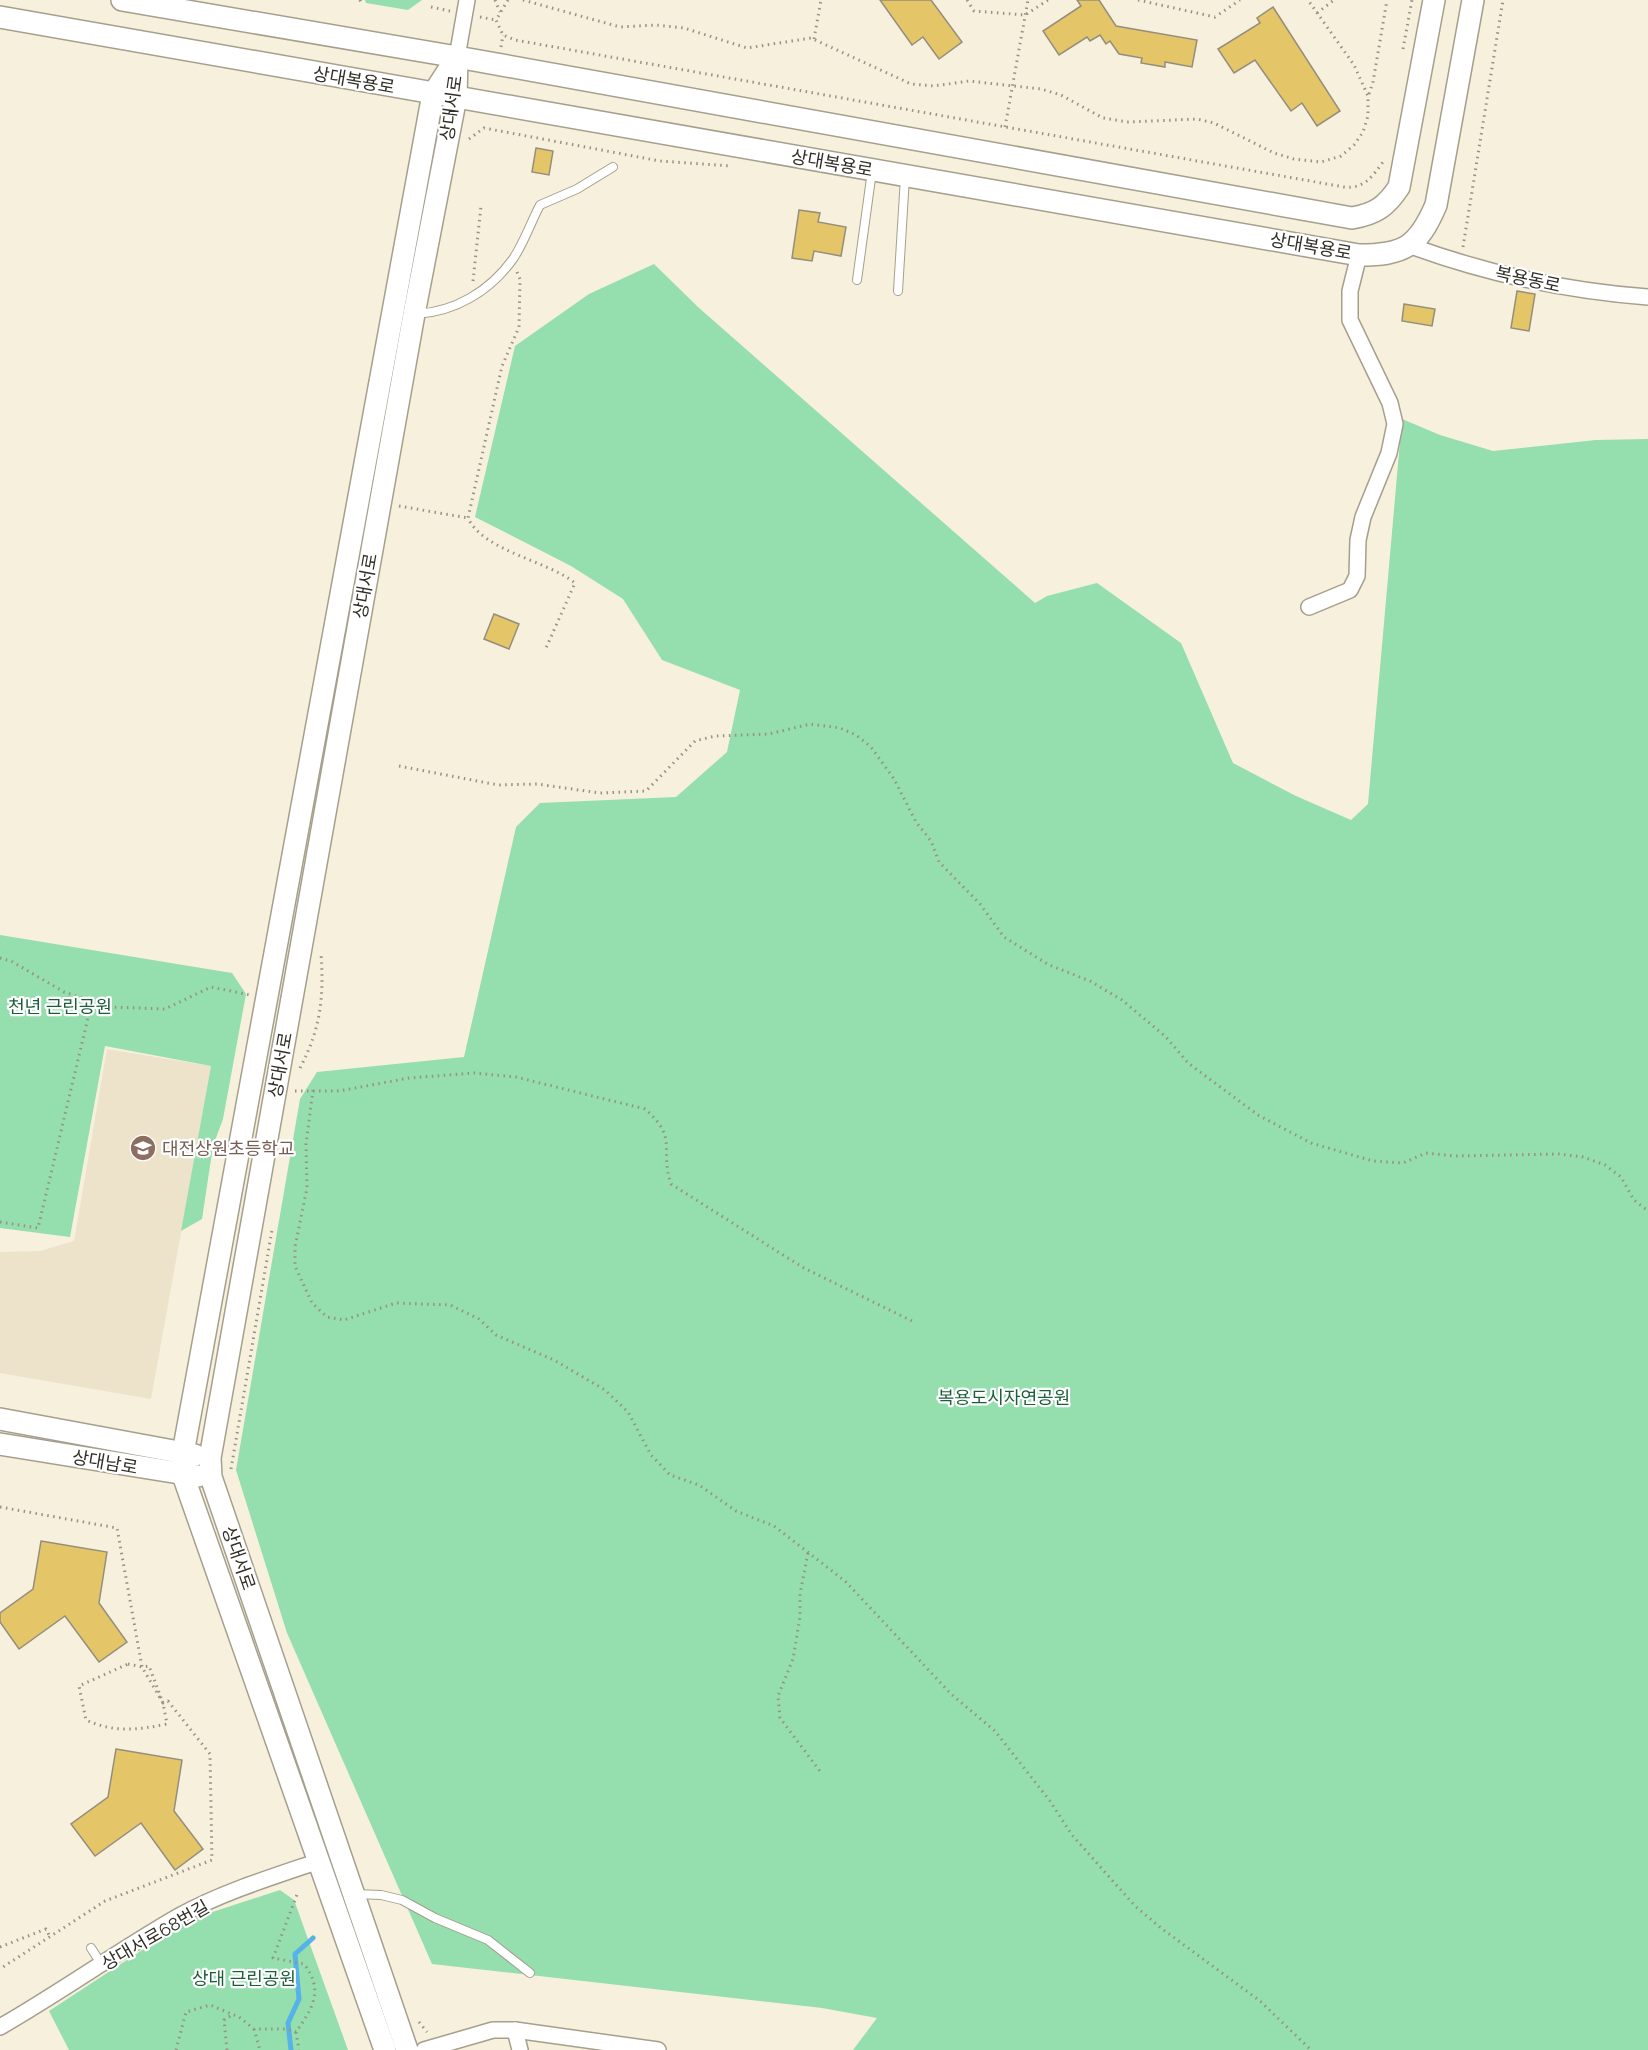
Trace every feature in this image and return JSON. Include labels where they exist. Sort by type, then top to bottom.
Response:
[{"type":"street","name":"상대복용로","points":[[122,0],[457,57],[1352,218],[1370,215],[1387,206],[1399,187],[1434,0]]},
{"type":"street","points":[[433,94],[457,57],[467,0]]},
{"type":"street","points":[[1411,246],[1426,229],[1436,205],[1473,0]]},
{"type":"street","name":"상대복용로","points":[[0,17],[1359,255],[1387,255],[1411,246]]},
{"type":"street","name":"상대서로","points":[[407,2050],[354,1894],[217,1468],[380,503],[456,98],[457,57]]},
{"type":"street","name":"상대서로","points":[[385,2050],[183,1475],[183,1453],[433,94]]},
{"type":"street","name":"복용동로","points":[[1411,246],[1460,264],[1516,278],[1592,293],[1648,297]]},
{"type":"street","points":[[1308,607],[1350,590],[1357,576],[1363,517],[1389,453],[1395,424],[1390,404],[1350,320],[1350,291],[1359,255]]},
{"type":"street","name":"상대남로","points":[[0,1419],[183,1453],[217,1468]]},
{"type":"street","name":"상대남로","points":[[0,1444],[183,1475],[217,1468]]},
{"type":"street","name":"상대서로68번길","points":[[0,2027],[180,1916],[238,1889],[319,1861]]},
{"type":"street","points":[[515,2030],[520,2050]]},
{"type":"street","points":[[423,2050],[493,2031],[515,2030],[658,2050]]},
{"type":"lane","points":[[414,314],[455,307],[473,298],[513,259],[540,204],[577,189],[613,167]]},
{"type":"lane","points":[[857,280],[872,170]]},
{"type":"lane","points":[[898,291],[905,175]]},
{"type":"lane","points":[[354,1894],[381,1894],[402,1900],[435,1918],[488,1940],[530,1974]]},
{"type":"lane","points":[[91,1948],[102,1965]]},
{"type":"path","points":[[360,0],[362,5]]},
{"type":"path","points":[[495,0],[500,12]]},
{"type":"path","points":[[508,0],[496,20],[503,34],[515,40],[1344,187],[1357,188],[1370,179],[1384,160]]},
{"type":"path","points":[[523,0],[620,27],[656,25],[684,28],[747,48],[814,39],[911,84],[934,87],[969,81],[1012,85],[1061,95],[1104,118],[1127,122],[1197,119],[1214,123],[1274,153],[1294,159],[1321,162],[1341,156],[1354,145],[1363,132],[1368,116],[1368,96],[1373,82],[1387,0]]},
{"type":"path","points":[[814,39],[820,0]]},
{"type":"path","points":[[967,0],[974,11],[1025,15],[1048,0]]},
{"type":"path","points":[[1005,127],[1028,0]]},
{"type":"path","points":[[1138,0],[1215,17],[1240,0]]},
{"type":"path","points":[[1308,0],[1354,65],[1368,96]]},
{"type":"path","points":[[1317,13],[1334,0]]},
{"type":"path","points":[[1402,57],[1412,0]]},
{"type":"path","points":[[1461,258],[1503,0]]},
{"type":"path","points":[[473,134],[484,128],[660,161],[737,167]]},
{"type":"path","points":[[473,298],[473,264],[481,206]]},
{"type":"path","points":[[513,259],[520,279],[519,327],[502,366],[468,518],[473,530],[514,553],[564,574],[575,583],[546,648]]},
{"type":"path","points":[[380,503],[468,518]]},
{"type":"path","points":[[399,766],[498,784],[537,784],[600,793],[627,793],[646,791],[695,741],[714,735],[769,734],[810,724],[840,728],[856,735],[871,747],[894,779],[916,822],[931,841],[939,862],[980,904],[1004,937],[1049,965],[1090,981],[1122,1000],[1166,1037],[1188,1063],[1258,1115],[1288,1133],[1311,1143],[1372,1161],[1403,1163],[1426,1153],[1455,1156],[1559,1154],[1583,1157],[1605,1165],[1621,1177],[1634,1200],[1648,1211]]},
{"type":"path","points":[[298,1079],[300,1068],[314,1043],[323,988],[321,951]]},
{"type":"path","points":[[0,958],[11,961],[64,992],[111,1008],[165,1009],[211,987],[260,997]]},
{"type":"path","points":[[0,1222],[38,1228],[92,1001]]},
{"type":"path","points":[[912,1321],[802,1268],[671,1184],[665,1166],[668,1141],[661,1123],[645,1109],[516,1077],[474,1073],[410,1078],[339,1091],[313,1090],[306,1144],[307,1188],[300,1215],[295,1266],[312,1303],[327,1317],[344,1320],[396,1303],[450,1305],[479,1319],[496,1335],[554,1360],[605,1390],[628,1412],[651,1455],[670,1475],[699,1485],[736,1511],[774,1526],[844,1581],[951,1694],[994,1731],[1050,1801],[1072,1834],[1135,1906],[1260,2001],[1311,2050]]},
{"type":"path","points":[[217,1468],[273,1227]]},
{"type":"path","points":[[0,1507],[117,1528],[142,1667],[163,1703]]},
{"type":"path","points":[[808,1553],[800,1594],[800,1617],[793,1659],[778,1695],[780,1718],[822,1774]]},
{"type":"path","points":[[128,1664],[142,1667],[149,1666],[163,1703],[167,1724],[138,1730],[104,1728],[86,1720],[79,1686],[128,1664]]},
{"type":"path","points":[[0,1969],[105,1901],[212,1860],[210,1754],[168,1701],[163,1703]]},
{"type":"path","points":[[298,1892],[273,1958],[304,1964],[311,1973],[314,2006],[295,2031],[299,2050]]},
{"type":"path","points":[[0,1947],[46,1929],[50,1937]]},
{"type":"path","points":[[176,2050],[186,2012],[210,2005],[240,2017],[254,2029],[260,2050]]},
{"type":"path","points":[[227,2050],[224,2020],[232,2015]]},
{"type":"path","points":[[254,2029],[295,2031]]},
{"type":"shaded area","name":"대전상원초등학교","points":[[107,1049],[211,1066],[151,1399],[0,1373],[0,1252],[40,1251],[74,1241]]},
{"type":"green space","points":[[365,0],[422,0],[408,10],[366,3]]},
{"type":"green space","name":"복용도시자연공원","points":[[654,264],[698,307],[1035,603],[1047,596],[1097,583],[1181,643],[1233,763],[1296,796],[1351,820],[1368,804],[1402,419],[1440,435],[1493,451],[1596,440],[1648,439],[1648,2050],[853,2050],[877,2018],[822,2008],[432,1964],[287,1633],[236,1470],[300,1099],[317,1072],[464,1057],[516,827],[540,803],[676,797],[727,752],[740,690],[662,660],[623,599],[571,566],[475,517],[515,346],[589,294]]},
{"type":"green space","name":"천년 근린공원","points":[[0,935],[232,973],[246,994],[223,1119],[213,1146],[202,1219],[181,1231],[211,1066],[105,1046],[70,1237],[0,1228]]},
{"type":"green space","name":"상대 근린공원","points":[[280,1890],[294,1900],[348,2050],[69,2050],[49,2011],[188,1920]]},
{"type":"building","points":[[880,0],[931,0],[962,42],[939,59],[923,37],[912,45]]},
{"type":"building","points":[[1077,0],[1099,0],[1116,26],[1197,40],[1192,67],[1165,62],[1165,67],[1141,63],[1142,58],[1119,54],[1110,41],[1106,44],[1100,35],[1090,41],[1087,37],[1059,55],[1043,31],[1081,6]]},
{"type":"building","points":[[1273,7],[1340,111],[1317,126],[1302,103],[1291,111],[1255,60],[1234,73],[1218,49],[1260,23],[1257,18]]},
{"type":"building","points":[[536,148],[553,151],[549,175],[532,172]]},
{"type":"building","points":[[799,210],[820,213],[818,222],[846,227],[841,256],[814,251],[812,261],[792,258]]},
{"type":"building","points":[[1517,291],[1535,294],[1529,331],[1511,328]]},
{"type":"building","points":[[1404,304],[1435,309],[1432,326],[1402,321]]},
{"type":"building","points":[[494,614],[519,624],[509,649],[484,639]]},
{"type":"building","points":[[41,1541],[107,1552],[99,1603],[127,1642],[99,1662],[65,1616],[19,1649],[0,1622],[0,1613],[33,1589]]},
{"type":"building","points":[[116,1749],[182,1760],[174,1811],[203,1849],[175,1870],[141,1823],[95,1856],[71,1824],[108,1797]]},
{"type":"waterway","points":[[291,2050],[288,2023],[299,1999],[295,1954],[313,1938]]},
{"type":"place","name":"대전상원초등학교","points":[[143,1148]]}]
